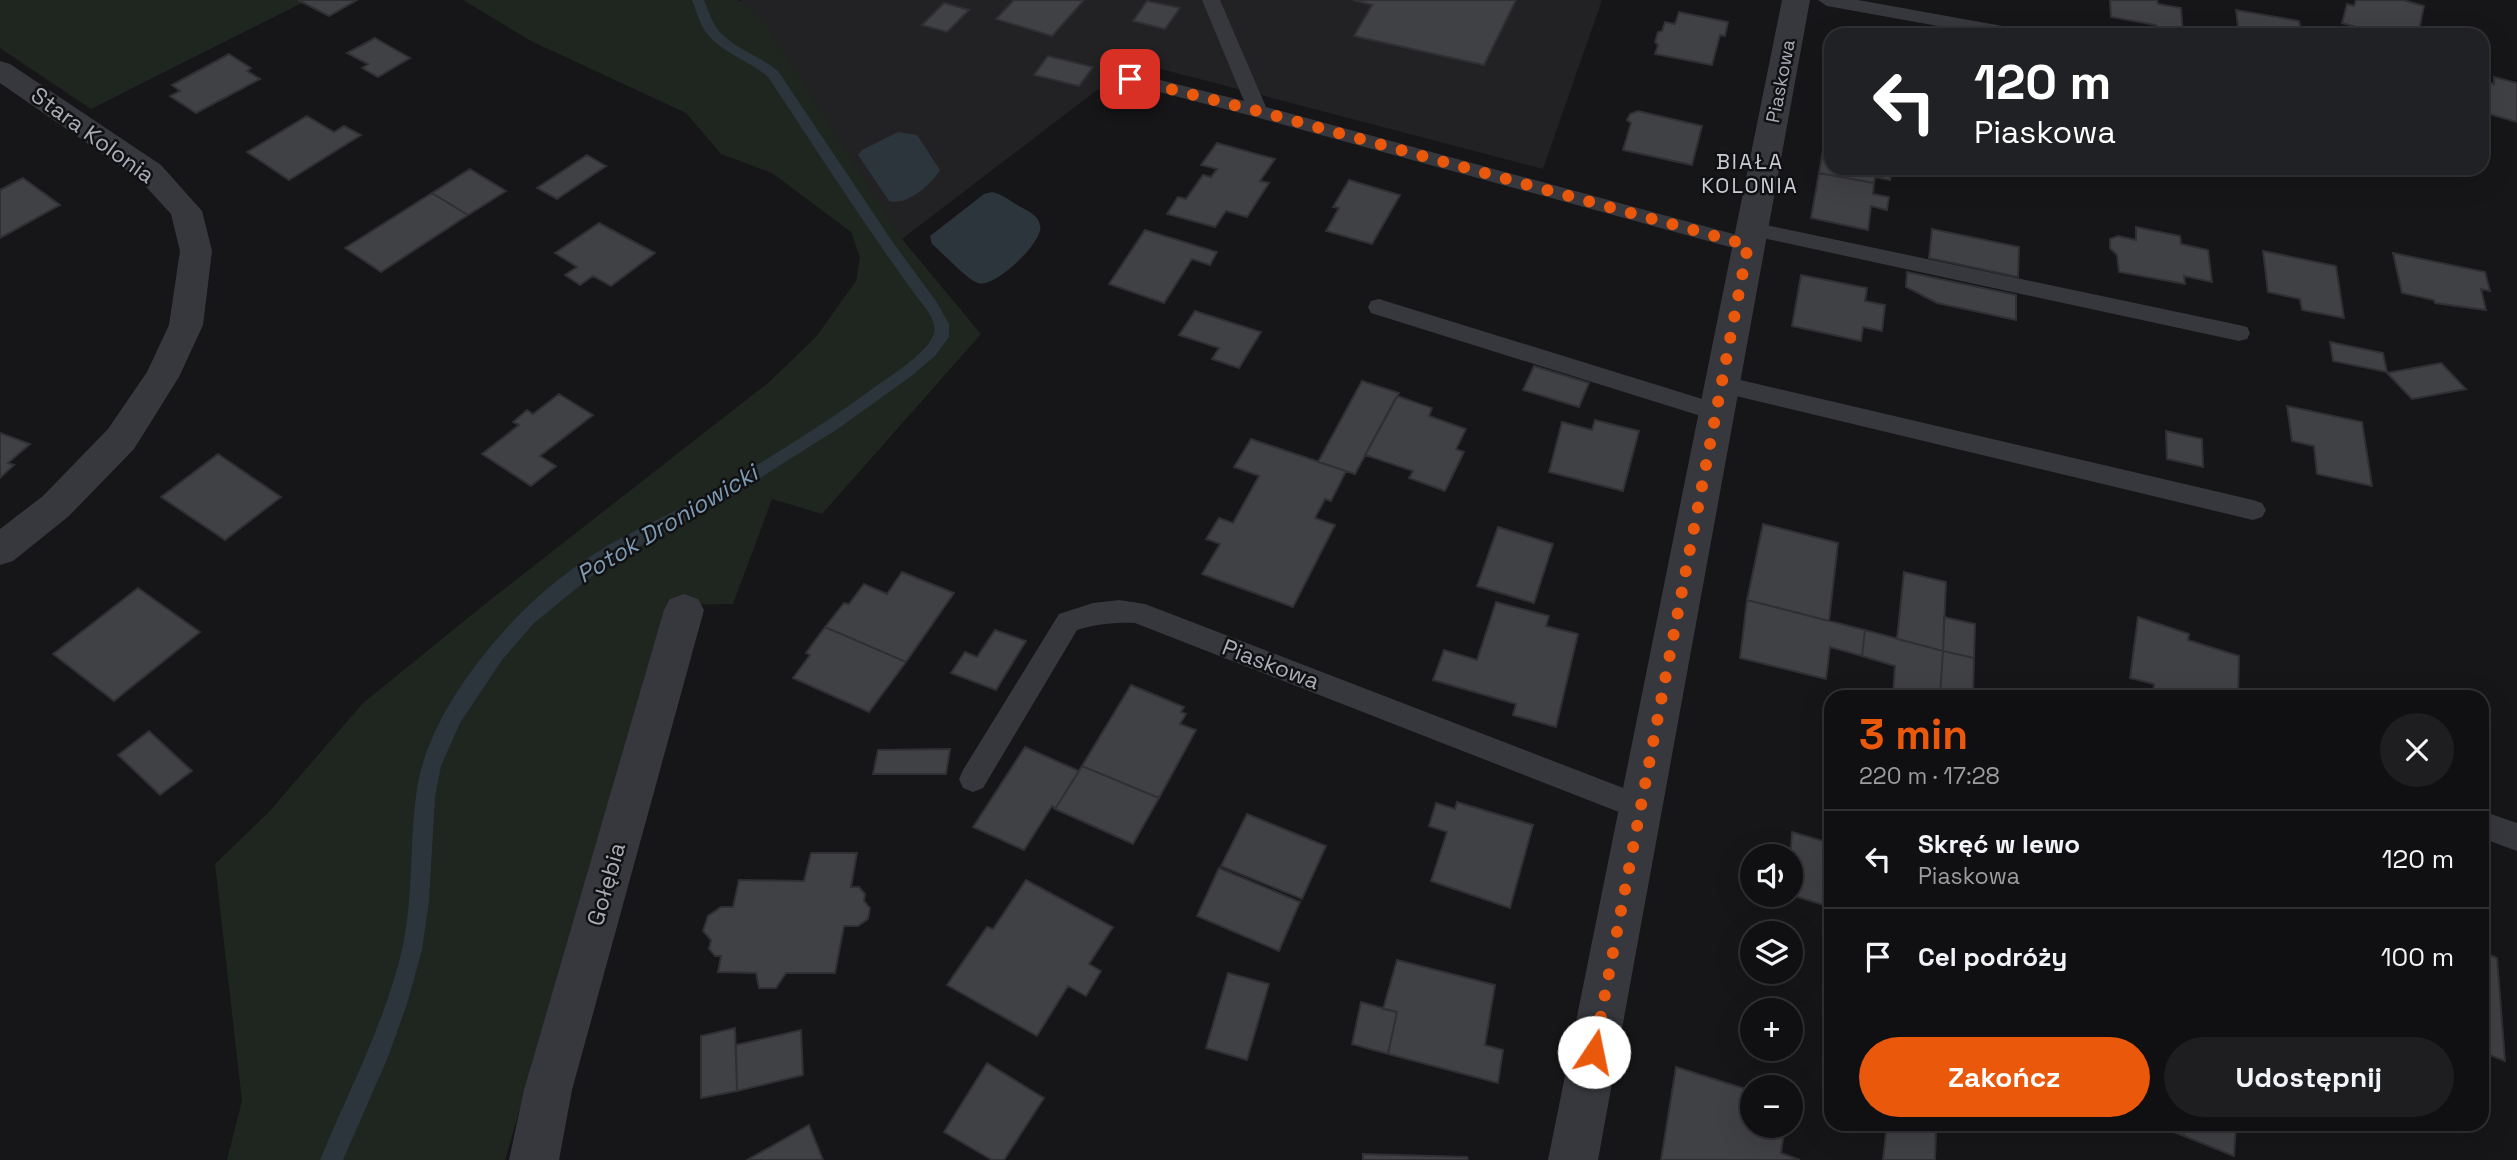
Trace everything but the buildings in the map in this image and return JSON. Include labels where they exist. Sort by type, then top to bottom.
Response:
[{"type":"street","name":"Piaskowa","points":[[1573,1160],[1796,0]]},
{"type":"street","name":"Stara Kolonia","points":[[0,70],[150,172],[186,211],[196,251],[186,325],[162,377],[121,439],[57,506],[0,550]]},
{"type":"street","name":"Gołębia","points":[[534,1160],[548,1090],[684,610]]},
{"type":"lane","points":[[1211,0],[1258,111]]},
{"type":"lane","points":[[1827,0],[1981,28]]},
{"type":"lane","points":[[1112,74],[1750,237],[2239,333]]},
{"type":"lane","points":[[1379,307],[1720,399],[2253,510]]},
{"type":"lane","name":"Piaskowa","points":[[973,779],[1069,622],[1082,616],[1119,611],[1136,612],[1642,808]]},
{"type":"lane","points":[[2489,827],[2517,837]]},
{"type":"shaded area","points":[[0,0],[297,0],[302,3],[91,109],[0,48]]},
{"type":"shaded area","points":[[463,0],[738,0],[762,18],[902,239],[981,334],[822,514],[772,499],[733,604],[668,605],[505,1160],[227,1160],[242,1101],[215,864],[268,813],[363,703],[768,383],[816,337],[856,281],[860,257],[851,232],[772,173],[721,154],[686,113],[531,41]]},
{"type":"shaded area","points":[[741,0],[1602,0],[1543,169],[1142,64],[1119,95],[1097,90],[902,239]]},
{"type":"shaded area","points":[[898,132],[917,135],[940,170],[918,193],[896,202],[889,201],[858,155],[862,150]]},
{"type":"shaded area","points":[[992,192],[1033,214],[1040,225],[1039,232],[1027,252],[1006,272],[985,283],[978,283],[932,244],[930,236],[984,194]]},
{"type":"waterway","name":"Potok Droniowicki","points":[[331,1160],[377,1057],[397,1004],[412,950],[419,901],[426,797],[432,766],[453,717],[495,654],[527,618],[597,562],[616,549],[727,490],[834,423],[905,373],[929,352],[941,337],[941,324],[931,305],[889,248],[773,74],[760,63],[724,43],[711,30],[698,0]]},
{"type":"district","name":"BIAŁA KOLONIA","points":[[1750,174]]},
{"type":"route","points":[[1130,79],[1258,111],[1748,245],[1594,1052]]}]
